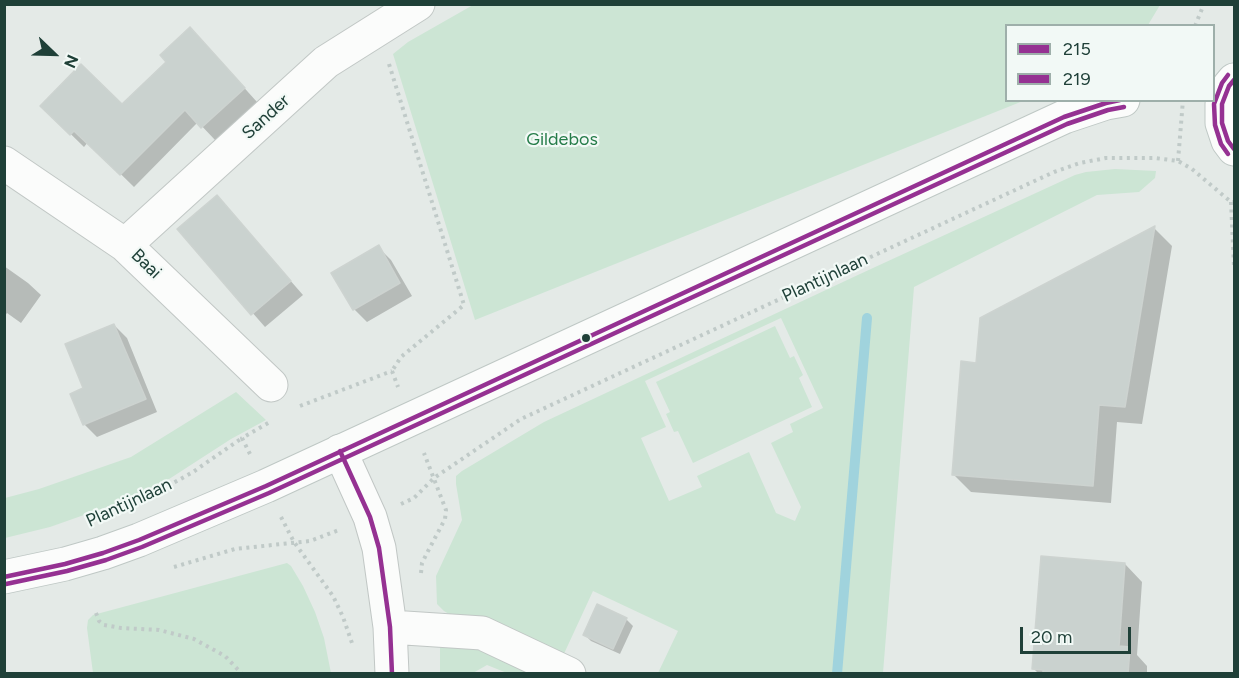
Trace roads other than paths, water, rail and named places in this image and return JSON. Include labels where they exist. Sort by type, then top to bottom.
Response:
[{"type":"main road","name":"Sander","points":[[125,245],[326,62],[418,4]]},
{"type":"main road","points":[[1223,95],[1222,123],[1228,141],[1234,149]]},
{"type":"main road","name":"Plantijnlaan","points":[[4,577],[64,564],[139,540],[266,486],[1064,117],[1111,102]]},
{"type":"main road","name":"Baai","points":[[4,163],[125,245],[281,398]]},
{"type":"main road","points":[[340,451],[370,517],[382,567],[390,627],[392,674]]},
{"type":"main road","points":[[390,627],[482,633],[569,674]]},
{"type":"waterway","points":[[837,674],[867,318]]},
{"type":"park label","name":"Gildebos","points":[[562,140]]}]
